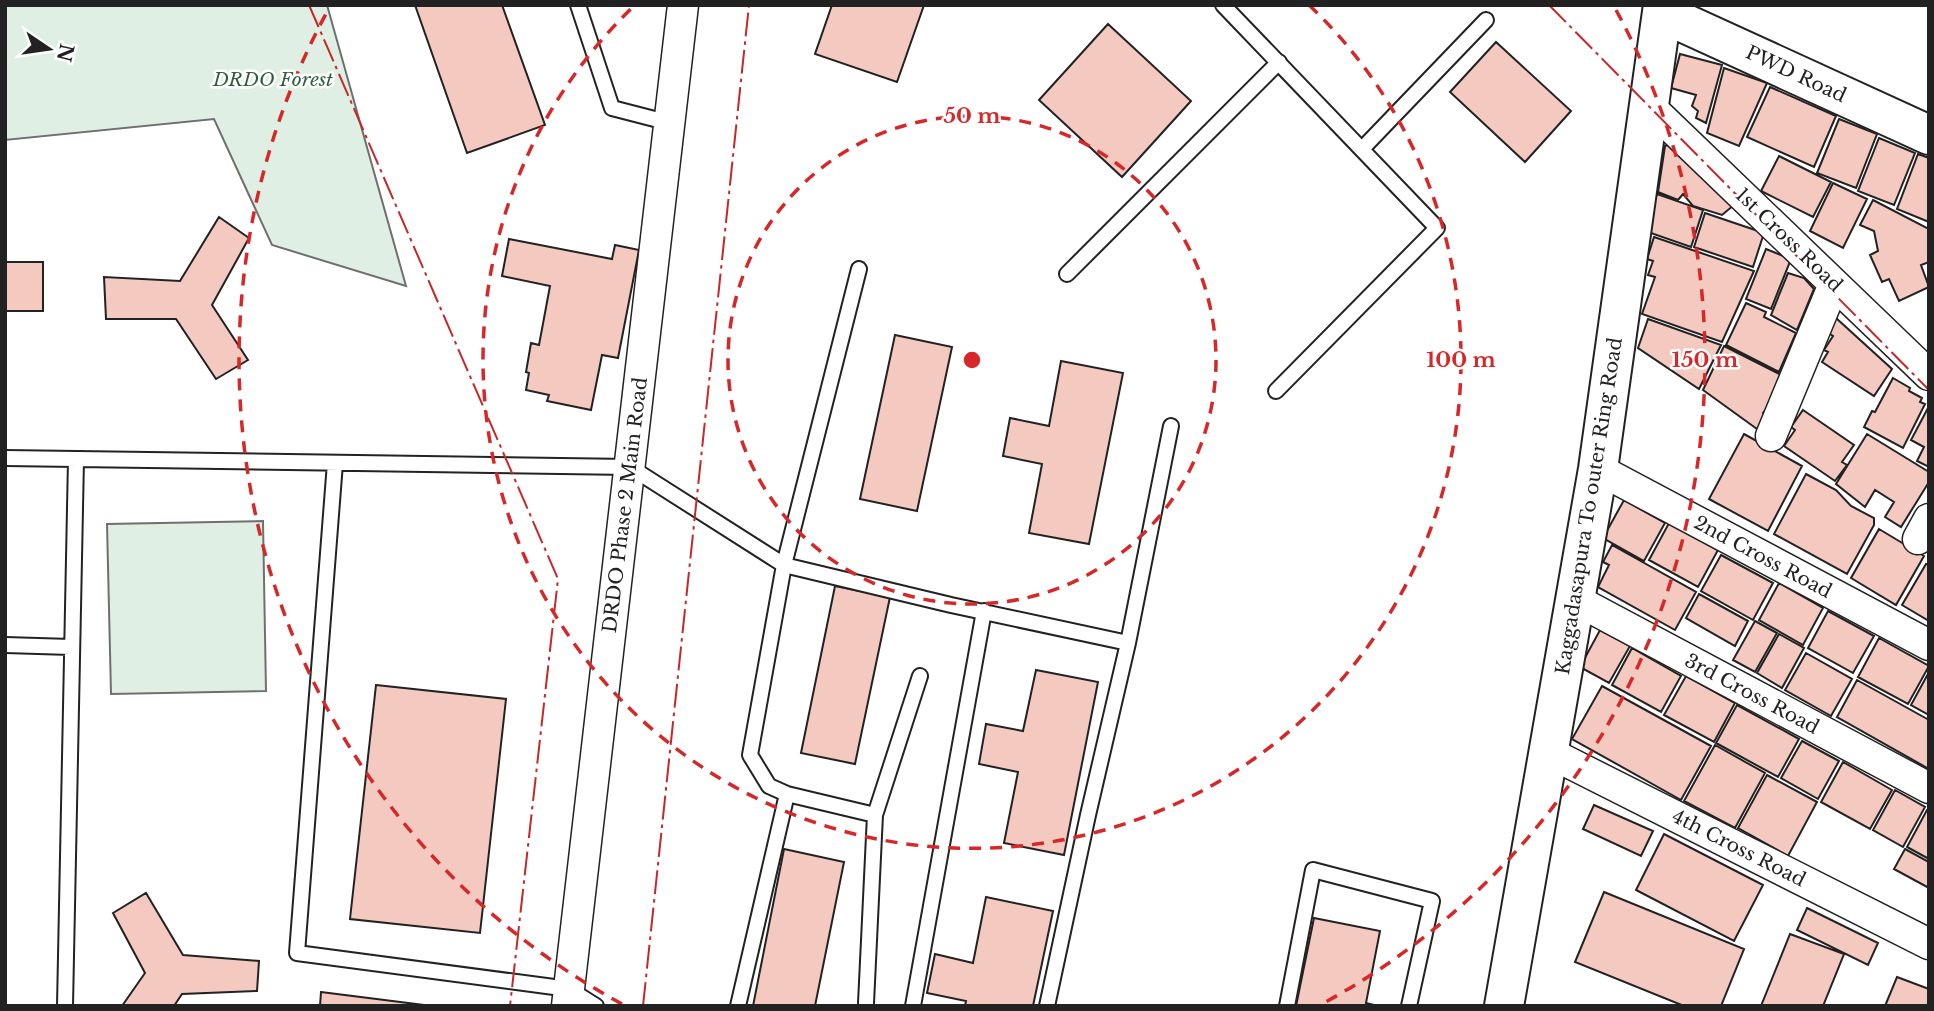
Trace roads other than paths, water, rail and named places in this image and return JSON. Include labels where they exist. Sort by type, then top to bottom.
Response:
[{"type":"street","name":"DRDO Phase 2 Main Road","points":[[568,997],[683,5]]},
{"type":"street","name":"Kaggadasapura To outer Ring Road","points":[[1511,1004],[1548,752],[1598,469],[1663,9]]},
{"type":"street","name":"PWD Road","points":[[1663,9],[1929,135]]},
{"type":"street","name":"1st Cross Road","points":[[1648,105],[1929,375]]},
{"type":"street","points":[[1770,436],[1834,284]]},
{"type":"street","name":"2nd Cross Road","points":[[1598,469],[1929,645]]},
{"type":"street","name":"3rd Cross Road","points":[[1576,600],[1929,788]]},
{"type":"street","name":"4th Cross Road","points":[[1548,752],[1929,944]]},
{"type":"lane","points":[[578,5],[612,108],[670,123]]},
{"type":"lane","points":[[1223,5],[1437,228],[1276,391]]},
{"type":"lane","points":[[1362,149],[1486,20]]},
{"type":"lane","points":[[1067,274],[1279,62]]},
{"type":"lane","points":[[859,269],[784,565],[750,755],[769,786],[787,794],[875,815]]},
{"type":"lane","points":[[1048,1006],[1128,643],[1171,426]]},
{"type":"lane","points":[[5,458],[630,467],[784,565],[1128,643]]},
{"type":"lane","points":[[65,1006],[76,459]]},
{"type":"lane","points":[[335,463],[297,953],[568,997],[596,1006]]},
{"type":"lane","points":[[913,1006],[984,611]]},
{"type":"lane","points":[[5,645],[71,647]]},
{"type":"lane","points":[[866,1003],[875,815],[919,676]]},
{"type":"lane","points":[[738,1006],[787,794]]},
{"type":"lane","points":[[1287,1006],[1314,870],[1432,901],[1409,1006]]},
{"type":"park label","name":"DRDO Forest","points":[[273,79]]}]
